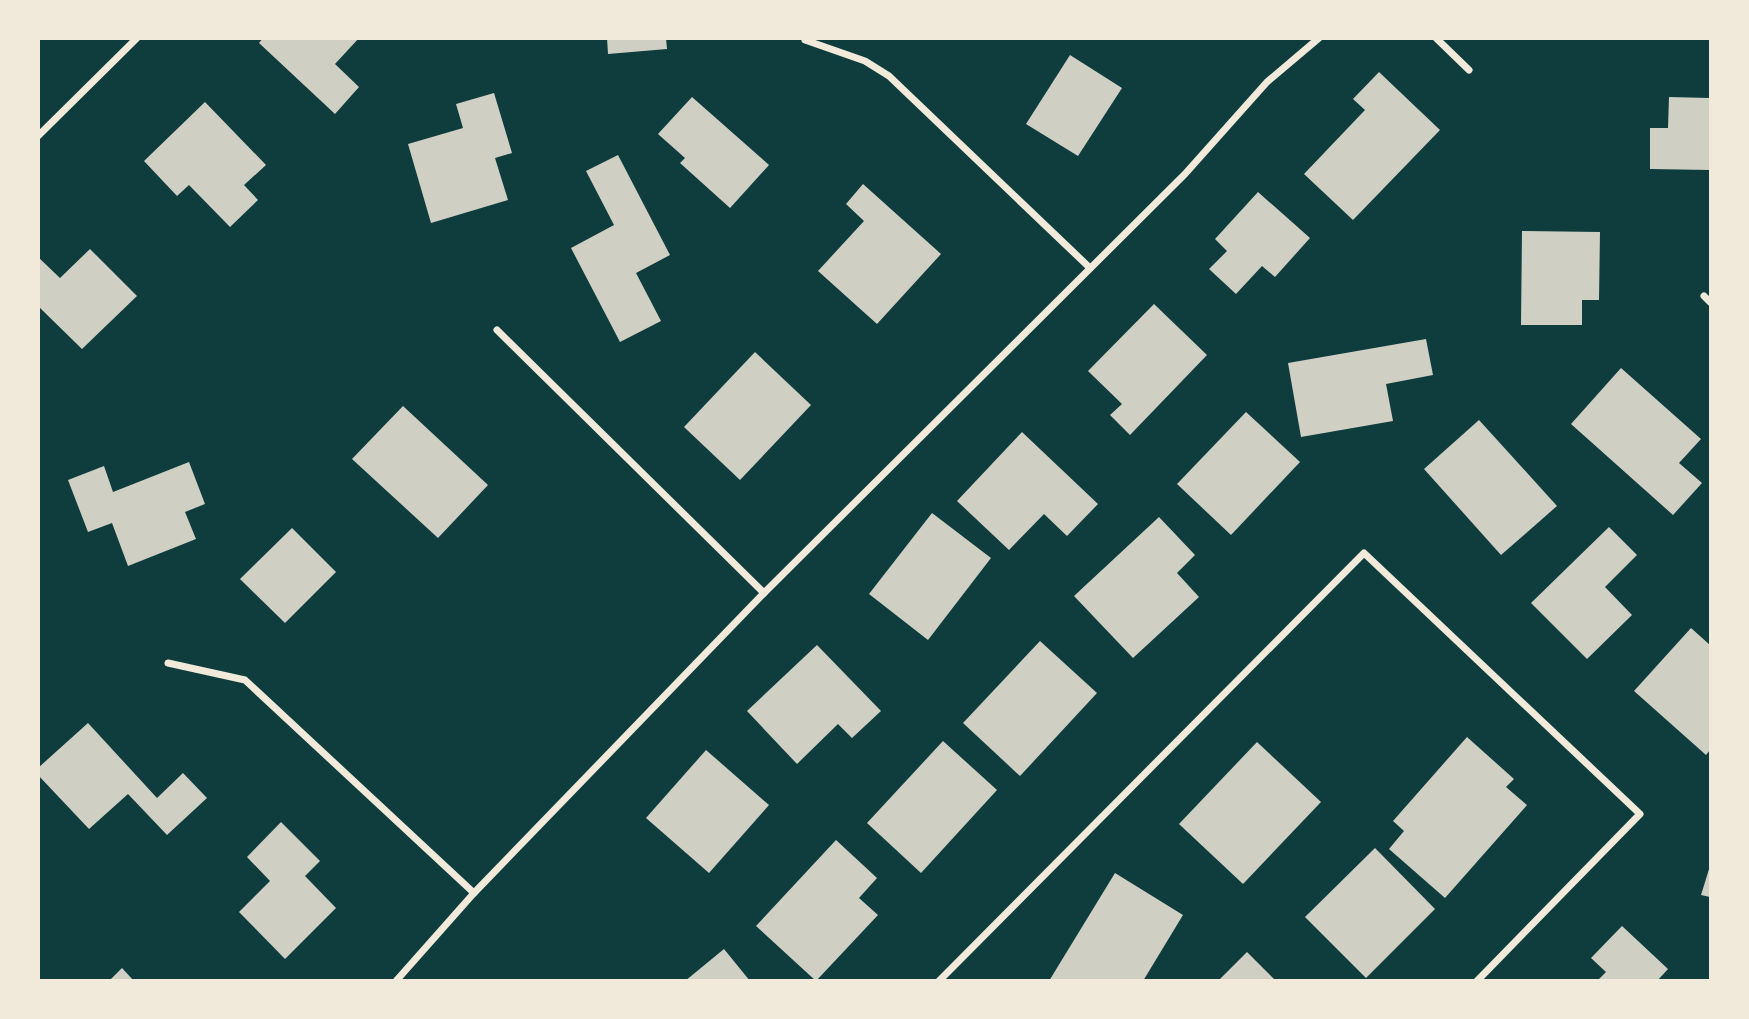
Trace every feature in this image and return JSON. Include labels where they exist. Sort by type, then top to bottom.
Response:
[{"type":"street","points":[[38,136],[137,38]]},
{"type":"street","points":[[396,981],[474,894],[764,593],[1185,174],[1267,82],[1319,38]]},
{"type":"street","points":[[1436,38],[1469,70]]},
{"type":"street","points":[[805,40],[865,61],[890,76],[1090,268]]},
{"type":"street","points":[[1704,296],[1710,302]]},
{"type":"street","points":[[497,330],[764,593]]},
{"type":"street","points":[[939,981],[1364,553],[1640,814],[1476,981]]},
{"type":"street","points":[[168,663],[245,680],[474,894]]},
{"type":"building","points":[[263,38],[359,38],[335,64],[359,87],[335,114],[259,43]]},
{"type":"building","points":[[607,38],[666,38],[667,49],[608,54]]},
{"type":"building","points":[[1070,55],[1122,88],[1078,156],[1026,124]]},
{"type":"building","points":[[1379,72],[1440,130],[1353,220],[1304,174],[1365,110],[1353,99]]},
{"type":"building","points":[[494,93],[512,153],[495,158],[508,200],[431,223],[408,144],[463,128],[456,104]]},
{"type":"building","points":[[692,97],[769,165],[730,208],[680,163],[685,158],[658,134]]},
{"type":"building","points":[[1669,97],[1710,98],[1710,170],[1650,169],[1650,128],[1668,128]]},
{"type":"building","points":[[205,102],[266,165],[244,185],[258,200],[230,227],[189,185],[177,196],[144,161]]},
{"type":"building","points":[[618,155],[670,255],[636,273],[661,321],[620,342],[571,248],[614,225],[586,171]]},
{"type":"building","points":[[863,184],[941,254],[877,324],[818,271],[864,221],[846,204]]},
{"type":"building","points":[[1258,192],[1310,238],[1275,277],[1262,266],[1236,294],[1209,269],[1227,251],[1215,239]]},
{"type":"building","points":[[1522,231],[1600,232],[1599,300],[1582,300],[1582,325],[1521,325]]},
{"type":"building","points":[[90,249],[137,296],[82,349],[38,306],[38,257],[60,278]]},
{"type":"building","points":[[1154,304],[1207,355],[1130,435],[1110,415],[1122,404],[1088,371]]},
{"type":"building","points":[[1426,339],[1433,375],[1386,384],[1393,421],[1301,437],[1288,363]]},
{"type":"building","points":[[755,352],[811,405],[740,480],[684,427]]},
{"type":"building","points":[[1621,368],[1701,439],[1679,463],[1702,483],[1673,515],[1571,424]]},
{"type":"building","points":[[403,406],[488,485],[438,538],[352,459]]},
{"type":"building","points":[[1246,412],[1300,462],[1231,535],[1177,484]]},
{"type":"building","points":[[1479,420],[1557,506],[1501,555],[1424,469]]},
{"type":"building","points":[[1022,432],[1098,504],[1067,536],[1044,514],[1009,550],[957,501]]},
{"type":"building","points":[[189,462],[205,504],[185,512],[196,539],[128,566],[112,523],[88,532],[68,480],[104,466],[113,492]]},
{"type":"building","points":[[932,513],[991,558],[928,640],[869,594]]},
{"type":"building","points":[[1159,517],[1195,555],[1177,573],[1199,597],[1133,658],[1074,596]]},
{"type":"building","points":[[1609,527],[1637,555],[1605,587],[1632,615],[1587,659],[1531,603]]},
{"type":"building","points":[[292,528],[336,572],[285,623],[240,579]]},
{"type":"building","points":[[1691,628],[1710,645],[1710,750],[1706,755],[1634,691]]},
{"type":"building","points":[[1040,641],[1097,693],[1020,776],[963,723]]},
{"type":"building","points":[[817,645],[881,711],[852,738],[838,724],[797,764],[747,711]]},
{"type":"building","points":[[88,723],[157,798],[183,773],[207,798],[167,835],[128,794],[89,829],[38,775],[38,768]]},
{"type":"building","points":[[1467,737],[1514,779],[1506,787],[1527,805],[1445,898],[1389,849],[1404,831],[1393,821]]},
{"type":"building","points":[[943,741],[997,790],[921,873],[867,823]]},
{"type":"building","points":[[1257,742],[1321,802],[1243,884],[1179,824]]},
{"type":"building","points":[[706,750],[769,805],[709,873],[646,818]]},
{"type":"building","points":[[281,822],[320,861],[305,876],[336,908],[285,959],[239,912],[270,881],[247,857]]},
{"type":"building","points":[[836,840],[877,878],[859,898],[878,915],[816,981],[756,926]]},
{"type":"building","points":[[1375,848],[1435,909],[1366,978],[1305,917]]},
{"type":"building","points":[[1710,866],[1710,897],[1701,895]]},
{"type":"building","points":[[1115,873],[1183,915],[1143,981],[1049,981]]},
{"type":"building","points":[[1622,926],[1668,969],[1657,981],[1597,981],[1606,972],[1591,958]]},
{"type":"building","points":[[724,949],[750,981],[685,981]]},
{"type":"building","points":[[1247,952],[1276,981],[1218,981]]},
{"type":"building","points":[[122,968],[134,981],[109,981]]}]
